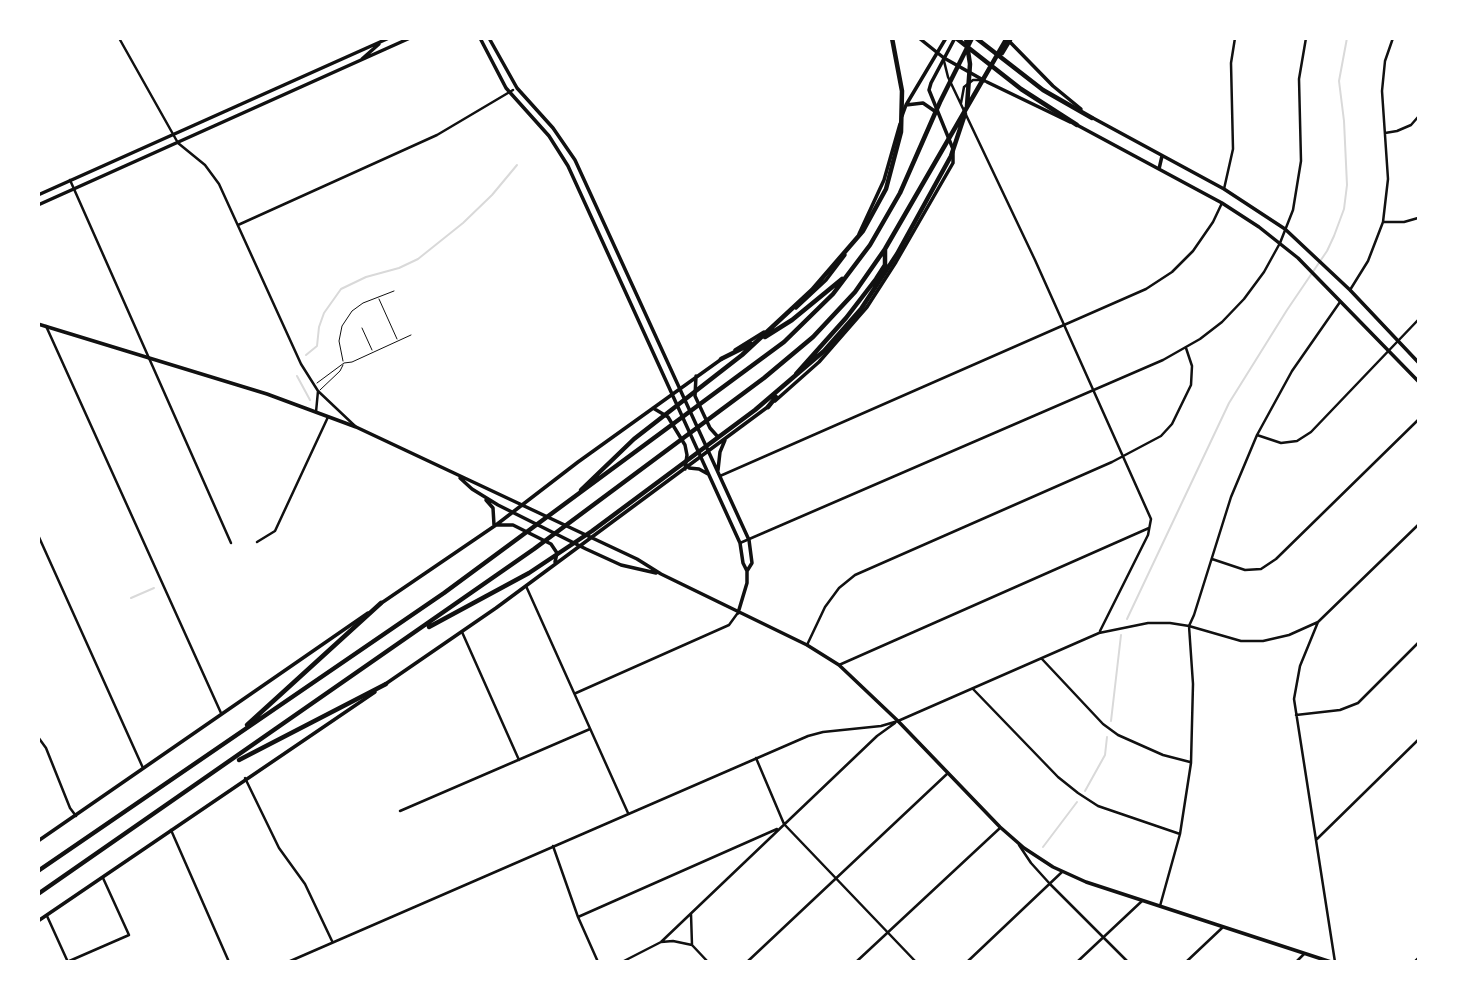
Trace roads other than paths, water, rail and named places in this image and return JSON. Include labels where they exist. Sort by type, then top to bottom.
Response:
[{"type":"highway","points":[[568,503],[647,428],[742,355],[812,290],[863,231],[886,189],[901,132],[902,91],[892,38]]},
{"type":"highway","points":[[956,38],[1003,76],[1077,125]]},
{"type":"highway","points":[[412,635],[529,573],[592,531],[800,374],[847,326],[874,291],[897,254],[957,142],[969,95],[967,38]]},
{"type":"highway","points":[[38,871],[519,540],[769,355],[802,327],[851,272],[886,220],[974,38],[1054,97],[1092,118]]},
{"type":"highway","points":[[38,894],[223,768],[534,549],[781,365],[813,337],[855,292],[885,249],[1009,38]]},
{"type":"highway","points":[[768,407],[846,318],[876,279],[885,265],[885,249]]},
{"type":"highway","points":[[721,359],[774,332],[851,272]]},
{"type":"highway","points":[[238,734],[381,603]]},
{"type":"highway","points":[[223,768],[386,684]]},
{"type":"main road","points":[[38,195],[380,43],[392,38],[396,45]]},
{"type":"main road","points":[[38,205],[410,38]]},
{"type":"main road","points":[[480,38],[498,74],[549,136],[568,166],[740,542],[747,583],[738,613]]},
{"type":"main road","points":[[489,38],[517,88],[566,145],[586,184],[749,540],[752,563],[747,571]]},
{"type":"main road","points":[[919,38],[944,58],[1222,202],[1280,243],[1309,269],[1419,381]]},
{"type":"main road","points":[[38,841],[513,513],[680,387],[785,317],[813,292],[855,241],[884,180],[906,105],[946,38]]},
{"type":"main road","points":[[38,921],[462,632],[701,458],[804,376],[867,307],[953,163],[953,149],[929,90],[930,83],[956,38]]},
{"type":"main road","points":[[1009,38],[1053,86],[1092,118],[1224,189],[1285,229],[1350,290],[1419,362]]},
{"type":"main road","points":[[362,60],[364,55],[380,43]]},
{"type":"main road","points":[[322,69],[325,76]]},
{"type":"main road","points":[[261,96],[264,104]]},
{"type":"main road","points":[[906,105],[923,103],[938,114]]},
{"type":"main road","points":[[1159,169],[1162,156]]},
{"type":"main road","points":[[579,188],[586,184]]},
{"type":"main road","points":[[38,324],[149,357],[328,416],[637,559],[738,613],[807,645],[839,665],[898,721],[1000,827],[1040,859],[1062,872],[1142,901],[1333,961]]},
{"type":"main road","points":[[696,376],[695,396],[716,436],[725,440]]},
{"type":"main road","points":[[653,408],[668,417],[685,445],[686,468]]},
{"type":"main road","points":[[719,474],[720,452],[725,440]]},
{"type":"main road","points":[[686,468],[699,469],[709,475]]},
{"type":"main road","points":[[456,475],[483,496],[580,546],[621,565],[661,574]]},
{"type":"main road","points":[[483,496],[493,509],[494,526]]},
{"type":"main road","points":[[494,526],[513,525],[551,544],[557,553],[555,564]]},
{"type":"street","points":[[119,38],[173,135],[213,175],[289,339],[318,391],[356,427]]},
{"type":"street","points":[[1224,189],[1233,149],[1231,84],[1235,38]]},
{"type":"street","points":[[740,542],[1093,391],[1185,348],[1215,327],[1237,307],[1264,272],[1280,243],[1293,210],[1300,175],[1302,140],[1299,79],[1306,38]]},
{"type":"street","points":[[1350,290],[1368,261],[1383,222],[1388,179],[1382,91],[1385,61],[1393,38]]},
{"type":"street","points":[[944,58],[948,77],[1151,519],[1151,527],[1099,633]]},
{"type":"street","points":[[962,106],[962,92],[968,83],[985,80]]},
{"type":"street","points":[[238,225],[430,139],[511,91]]},
{"type":"street","points":[[1385,132],[1397,131],[1411,125],[1419,117]]},
{"type":"street","points":[[70,180],[231,543]]},
{"type":"street","points":[[719,474],[1146,289],[1172,272],[1193,251],[1213,222],[1222,202]]},
{"type":"street","points":[[1383,222],[1404,222],[1419,218]]},
{"type":"street","points":[[1160,906],[1180,834],[1191,763],[1193,684],[1189,625],[1231,497],[1257,435],[1292,371],[1341,301]]},
{"type":"street","points":[[1257,435],[1281,443],[1297,441],[1311,432],[1419,320]]},
{"type":"street","points":[[46,326],[221,713]]},
{"type":"street","points":[[807,645],[825,607],[839,588],[855,575],[1157,439],[1174,420],[1192,381],[1192,366],[1185,348]]},
{"type":"street","points":[[316,412],[318,391]]},
{"type":"street","points":[[257,542],[275,531],[328,416]]},
{"type":"street","points":[[1212,559],[1245,570],[1261,569],[1276,559],[1419,420]]},
{"type":"street","points":[[288,961],[756,758],[823,732],[881,726],[898,721],[1099,633],[1148,623],[1189,625],[1241,641],[1263,641],[1289,635],[1318,622],[1419,525]]},
{"type":"street","points":[[839,665],[1151,527]]},
{"type":"street","points":[[38,535],[143,768]]},
{"type":"street","points":[[526,586],[628,813]]},
{"type":"street","points":[[576,694],[729,625],[738,613]]},
{"type":"street","points":[[1318,622],[1300,666],[1294,699],[1317,839],[1333,961]]},
{"type":"street","points":[[462,632],[519,760]]},
{"type":"street","points":[[1296,715],[1340,710],[1357,703],[1419,643]]},
{"type":"street","points":[[1042,659],[1103,724],[1118,735],[1163,755],[1191,763]]},
{"type":"street","points":[[973,690],[1058,777],[1078,793],[1098,806],[1180,834]]},
{"type":"street","points":[[622,961],[661,942],[877,736],[898,721]]},
{"type":"street","points":[[400,811],[590,729]]},
{"type":"street","points":[[38,737],[46,748],[70,808],[76,816]]},
{"type":"street","points":[[1317,839],[1419,740]]},
{"type":"street","points":[[38,751],[46,748]]},
{"type":"street","points":[[756,758],[784,824],[916,961]]},
{"type":"street","points":[[747,961],[948,773]]},
{"type":"street","points":[[245,778],[279,849],[306,884],[332,942]]},
{"type":"street","points":[[578,917],[768,834],[784,824]]},
{"type":"street","points":[[856,961],[1000,827]]},
{"type":"street","points":[[171,830],[229,961]]},
{"type":"street","points":[[1018,843],[1031,863],[1129,961]]},
{"type":"street","points":[[553,846],[578,917],[598,961]]},
{"type":"street","points":[[967,961],[1062,872]]},
{"type":"street","points":[[47,916],[67,961],[129,935],[103,877]]},
{"type":"street","points":[[1077,961],[1142,901]]},
{"type":"street","points":[[691,912],[692,945]]},
{"type":"street","points":[[1186,961],[1224,926]]},
{"type":"street","points":[[661,942],[673,941],[692,945],[708,961]]},
{"type":"street","points":[[1296,961],[1305,953]]},
{"type":"lane","points":[[344,363],[339,341],[342,326],[352,311],[363,303],[394,291]]},
{"type":"lane","points":[[377,297],[398,340]]},
{"type":"lane","points":[[362,328],[372,352]]},
{"type":"lane","points":[[315,385],[344,363],[411,334]]},
{"type":"lane","points":[[318,391],[340,371],[344,363]]},
{"type":"waterway","points":[[1127,619],[1229,403],[1334,236],[1344,209],[1347,185],[1339,81],[1347,38]]},
{"type":"waterway","points":[[306,355],[317,346],[324,313],[341,289],[366,277],[399,268],[418,259],[463,223],[492,195],[517,165]]},
{"type":"waterway","points":[[297,376],[310,400]]},
{"type":"waterway","points":[[131,598],[154,588]]},
{"type":"waterway","points":[[1111,721],[1121,635]]},
{"type":"waterway","points":[[1085,791],[1105,755],[1107,737]]},
{"type":"waterway","points":[[1043,847],[1077,802]]}]
